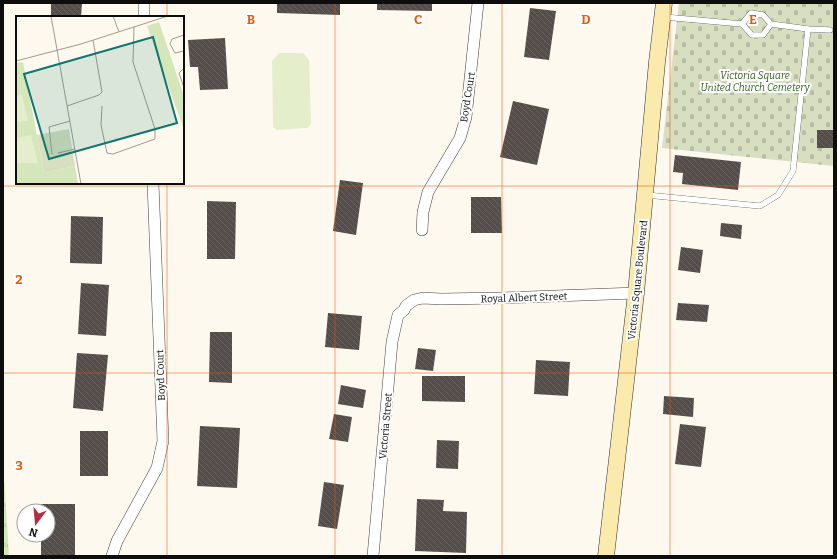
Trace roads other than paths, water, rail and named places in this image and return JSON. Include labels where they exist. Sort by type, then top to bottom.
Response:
[{"type":"street","points":[[144,3],[144,16]]},
{"type":"street","name":"Boyd Court","points":[[422,230],[428,192],[460,138],[466,117],[478,3]]},
{"type":"street","name":"Victoria Square Boulevard","points":[[606,556],[636,293],[663,10]]},
{"type":"street","name":"Boyd Court","points":[[112,556],[117,541],[157,468],[163,441],[153,184]]},
{"type":"street","name":"Royal Albert Street","points":[[412,302],[424,298],[501,298],[636,293]]},
{"type":"street","name":"Victoria Street","points":[[373,556],[392,342],[398,315],[412,302]]},
{"type":"lane","points":[[663,10],[742,24],[752,35],[763,35],[771,24]]},
{"type":"lane","points":[[742,24],[751,13],[763,15],[771,24],[808,29],[830,30]]},
{"type":"lane","points":[[645,195],[760,206],[778,195],[793,171],[808,29]]},
{"type":"park label","name":"Victoria Square United Church Cemetery","points":[[755,80]]}]
